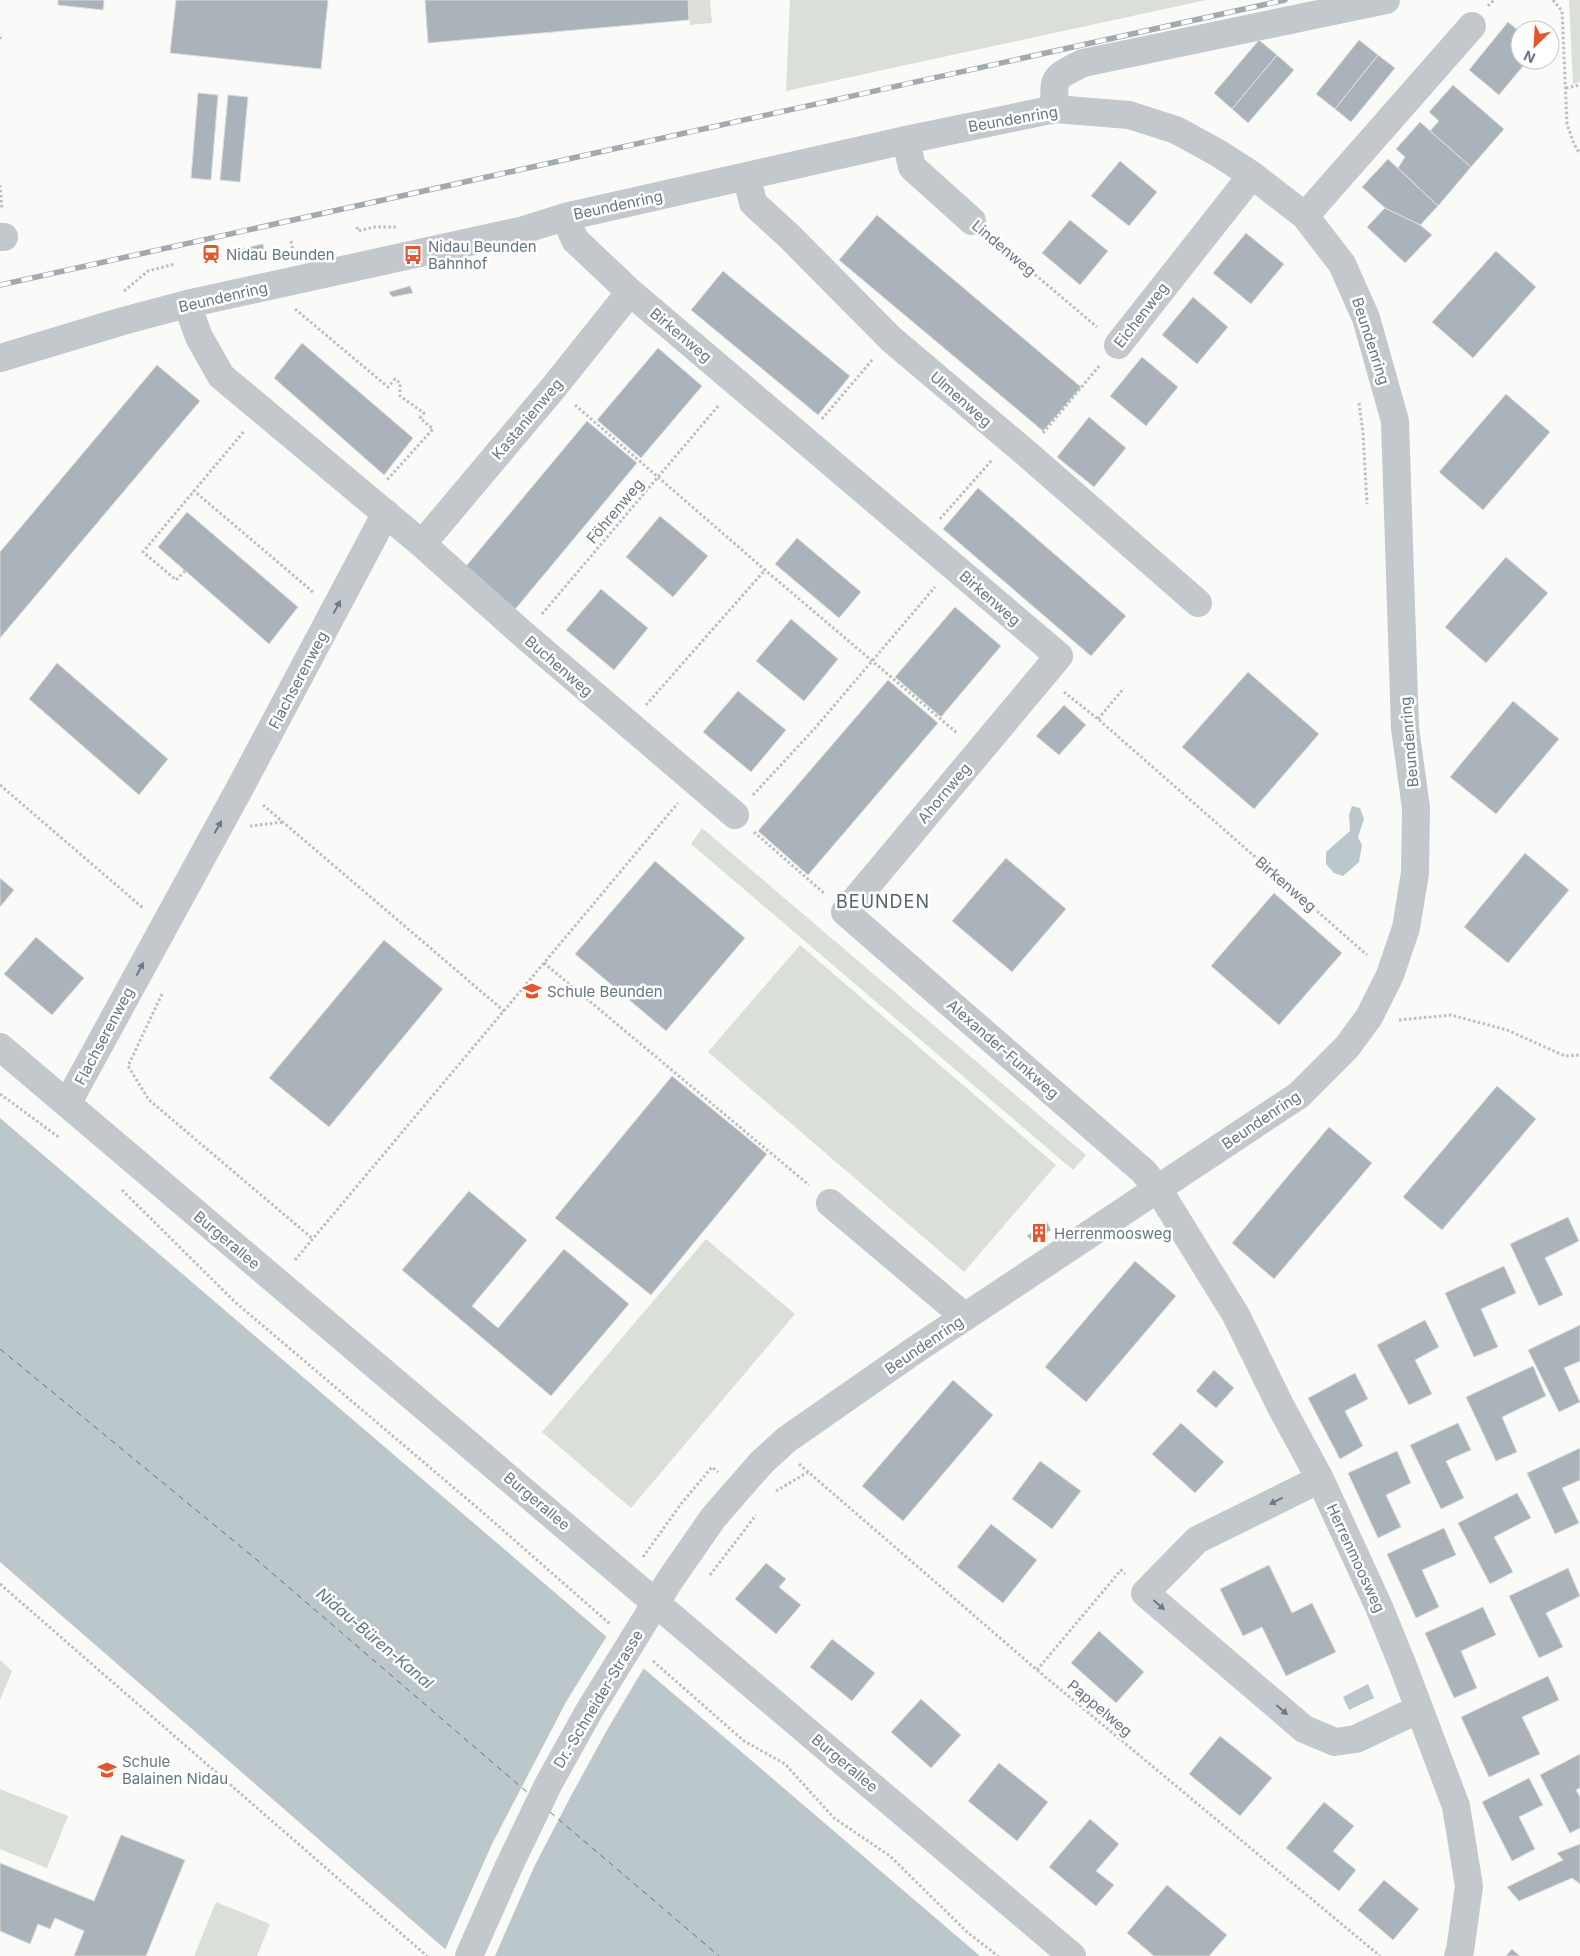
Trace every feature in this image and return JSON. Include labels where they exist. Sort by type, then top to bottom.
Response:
[{"type":"street","points":[[1055,110],[1053,86],[1058,76],[1083,63],[1386,0]]},
{"type":"street","points":[[1305,216],[1472,26]]},
{"type":"street","name":"Beundenring","points":[[0,358],[187,304],[520,231],[565,217],[906,140],[1055,110],[1129,115],[1168,128],[1218,153],[1252,174],[1305,216],[1342,264],[1366,318],[1395,422],[1406,728],[1416,808],[1415,873],[1406,928],[1390,975],[1369,1017],[1347,1048],[1299,1095],[812,1421],[786,1440],[761,1463]]},
{"type":"street","name":"Lindenweg","points":[[906,140],[912,167],[972,221]]},
{"type":"street","name":"Eichenweg","points":[[1118,345],[1252,174]]},
{"type":"street","name":"Ulmenweg","points":[[746,177],[753,204],[789,236],[891,339],[1198,603]]},
{"type":"street","name":"Birkenweg","points":[[565,217],[575,240],[630,292],[1059,656],[1044,676]]},
{"type":"street","name":"Kastanienweg","points":[[422,544],[554,387],[630,292]]},
{"type":"street","points":[[187,304],[200,337],[221,376],[378,507]]},
{"type":"street","name":"Buchenweg","points":[[378,507],[695,783],[735,815]]},
{"type":"street","name":"Flachserenweg","points":[[67,1104],[241,786],[334,611],[378,507]]},
{"type":"street","name":"Ahornweg","points":[[845,912],[1044,676]]},
{"type":"street","name":"Alexander-Funkweg","points":[[845,912],[1143,1171],[1158,1189]]},
{"type":"street","name":"Burgerallee","points":[[0,1048],[1072,1956]]},
{"type":"street","name":"Herrenmoosweg","points":[[1158,1189],[1236,1315],[1281,1407],[1320,1479],[1386,1623],[1456,1806],[1469,1886],[1458,1956]]},
{"type":"street","points":[[830,1203],[965,1317]]},
{"type":"street","name":"Dr.-Schneider-Strasse","points":[[469,1956],[508,1866],[549,1783],[589,1711],[670,1580],[713,1518],[761,1463]]},
{"type":"street","points":[[1320,1479],[1197,1540],[1145,1593],[1304,1729],[1335,1742],[1356,1739],[1419,1709]]},
{"type":"path","points":[[1553,0],[1562,11],[1567,124],[1574,144],[1580,154]]},
{"type":"path","points":[[0,39],[1,34]]},
{"type":"path","points":[[1566,88],[1580,85]]},
{"type":"path","name":"Lindenweg","points":[[972,221],[1118,345]]},
{"type":"path","points":[[357,227],[358,231],[374,227],[402,228]]},
{"type":"path","points":[[122,292],[148,271],[175,264]]},
{"type":"path","points":[[295,308],[388,387],[394,379],[400,383],[400,396],[424,413],[420,418],[433,429],[378,507]]},
{"type":"path","points":[[804,439],[891,339]]},
{"type":"path","name":"Eichenweg","points":[[922,539],[1018,447],[1118,345]]},
{"type":"path","points":[[554,387],[657,478],[979,751]]},
{"type":"path","points":[[1357,394],[1363,432],[1368,512]]},
{"type":"path","name":"Föhrenweg","points":[[524,635],[723,401]]},
{"type":"path","points":[[185,571],[176,580],[143,552],[193,490],[249,426]]},
{"type":"path","points":[[193,490],[334,611]]},
{"type":"path","points":[[628,725],[765,570]]},
{"type":"path","points":[[845,912],[735,815],[816,727],[937,584]]},
{"type":"path","name":"Birkenweg","points":[[1044,676],[1098,719],[1369,957],[1372,948]]},
{"type":"path","points":[[1098,719],[1124,688]]},
{"type":"path","points":[[277,1282],[695,783]]},
{"type":"path","points":[[0,785],[164,926]]},
{"type":"path","points":[[241,786],[504,1011]]},
{"type":"path","points":[[244,833],[250,826],[284,822]]},
{"type":"path","points":[[544,963],[830,1203]]},
{"type":"path","points":[[165,987],[128,1066],[149,1100],[312,1239]]},
{"type":"path","points":[[1369,1017],[1387,1023],[1452,1015],[1507,1030],[1565,1056],[1580,1055]]},
{"type":"path","points":[[0,1094],[62,1139]]},
{"type":"path","points":[[120,1188],[235,1302],[480,1510],[615,1628]]},
{"type":"path","points":[[628,1578],[681,1504],[712,1467]]},
{"type":"path","name":"Pappelweg","points":[[773,1493],[808,1472],[1037,1670],[1380,1956]]},
{"type":"path","points":[[707,1580],[761,1509]]},
{"type":"path","points":[[1037,1670],[1121,1570],[1145,1593]]},
{"type":"path","points":[[0,1584],[427,1956]]},
{"type":"path","points":[[652,1660],[744,1741],[784,1764],[834,1818],[890,1856],[967,1932],[998,1956]]},
{"type":"shaded area","points":[[688,0],[710,0],[712,23],[690,25]]},
{"type":"shaded area","points":[[790,0],[1206,0],[786,91]]},
{"type":"shaded area","points":[[1569,0],[1580,0],[1580,82],[1573,84]]},
{"type":"shaded area","points":[[702,828],[1086,1155],[1073,1170],[691,844]]},
{"type":"shaded area","points":[[800,945],[1056,1165],[964,1272],[708,1052]]},
{"type":"shaded area","points":[[706,1239],[795,1314],[631,1508],[542,1432]]},
{"type":"shaded area","points":[[0,1660],[12,1671],[0,1700]]},
{"type":"shaded area","points":[[0,1789],[68,1816],[47,1868],[0,1849]]},
{"type":"shaded area","points":[[216,1902],[270,1924],[257,1956],[194,1956]]},
{"type":"water","points":[[1352,806],[1360,808],[1364,819],[1358,837],[1362,845],[1359,862],[1343,876],[1334,873],[1326,864],[1326,852],[1350,831],[1349,815]]},
{"type":"water","name":"Nidau-Büren-Kanal","points":[[0,1118],[980,1956],[453,1956],[0,1562]]},
{"type":"water","points":[[1368,1684],[1374,1698],[1349,1710],[1343,1697]]},
{"type":"pier","points":[[608,1634],[645,1666],[607,1730],[534,1867],[495,1956],[449,1956],[444,1952],[492,1844],[566,1702]]},
{"type":"building","points":[[58,0],[104,0],[103,10],[58,5]]},
{"type":"building","points":[[176,0],[328,0],[321,69],[170,53]]},
{"type":"building","points":[[425,0],[688,0],[689,20],[428,43]]},
{"type":"building","points":[[1508,22],[1510,24],[1510,70],[1520,70],[1499,95],[1469,70]]},
{"type":"building","points":[[1259,40],[1277,55],[1232,109],[1214,93]]},
{"type":"building","points":[[1359,40],[1378,55],[1335,109],[1316,94]]},
{"type":"building","points":[[1277,55],[1294,70],[1248,123],[1232,109]]},
{"type":"building","points":[[1378,55],[1395,68],[1351,122],[1335,109]]},
{"type":"building","points":[[1453,85],[1504,129],[1471,167],[1430,131],[1439,121],[1429,112]]},
{"type":"building","points":[[198,93],[218,95],[211,180],[191,178]]},
{"type":"building","points":[[228,95],[248,97],[240,182],[220,180]]},
{"type":"building","points":[[1420,122],[1471,167],[1438,206],[1398,168],[1405,157],[1396,149]]},
{"type":"building","points":[[1388,159],[1438,206],[1420,225],[1385,208],[1362,187]]},
{"type":"building","points":[[1120,161],[1157,192],[1129,226],[1091,196]]},
{"type":"building","points":[[1385,208],[1420,225],[1432,235],[1405,263],[1367,227]]},
{"type":"building","points":[[877,215],[1081,387],[1043,431],[839,260]]},
{"type":"building","points":[[1070,220],[1108,251],[1080,285],[1042,253]]},
{"type":"building","points":[[1246,233],[1284,264],[1251,304],[1213,273]]},
{"type":"building","points":[[263,244],[265,255],[239,260],[236,250]]},
{"type":"building","points":[[1496,251],[1536,287],[1473,358],[1432,322]]},
{"type":"building","points":[[723,271],[850,376],[818,415],[691,310]]},
{"type":"building","points":[[410,286],[413,293],[392,297],[389,292]]},
{"type":"building","points":[[1193,297],[1228,327],[1197,364],[1162,335]]},
{"type":"building","points":[[302,343],[413,438],[384,475],[274,378]]},
{"type":"building","points":[[658,348],[702,386],[641,458],[597,420]]},
{"type":"building","points":[[1142,357],[1178,387],[1146,426],[1110,396]]},
{"type":"building","points":[[157,365],[200,401],[0,638],[0,552]]},
{"type":"building","points":[[1506,394],[1550,432],[1483,510],[1439,472]]},
{"type":"building","points":[[1089,417],[1126,448],[1094,487],[1057,457]]},
{"type":"building","points":[[587,421],[637,463],[512,613],[462,571]]},
{"type":"building","points":[[978,488],[1126,616],[1091,656],[943,529]]},
{"type":"building","points":[[187,512],[298,607],[269,644],[158,547]]},
{"type":"building","points":[[660,516],[708,556],[673,597],[626,557]]},
{"type":"building","points":[[797,538],[861,592],[839,618],[775,564]]},
{"type":"building","points":[[1506,557],[1548,593],[1486,663],[1445,627]]},
{"type":"building","points":[[601,589],[648,628],[614,670],[566,630]]},
{"type":"building","points":[[955,607],[1001,646],[941,717],[895,677]]},
{"type":"building","points":[[791,619],[838,659],[804,701],[756,661]]},
{"type":"building","points":[[57,663],[168,759],[139,795],[29,699]]},
{"type":"building","points":[[1248,672],[1319,734],[1254,809],[1182,747]]},
{"type":"building","points":[[888,680],[938,723],[808,875],[758,831]]},
{"type":"building","points":[[738,691],[786,730],[751,772],[703,732]]},
{"type":"building","points":[[1513,701],[1559,739],[1496,814],[1450,777]]},
{"type":"building","points":[[1064,705],[1086,725],[1059,755],[1036,736]]},
{"type":"building","points":[[1525,853],[1569,890],[1508,963],[1464,927]]},
{"type":"building","points":[[1006,858],[1066,909],[1012,972],[952,921]]},
{"type":"building","points":[[655,861],[745,938],[666,1031],[575,954]]},
{"type":"building","points":[[0,878],[14,890],[0,907]]},
{"type":"building","points":[[1274,893],[1342,953],[1279,1025],[1211,966]]},
{"type":"building","points":[[36,937],[84,978],[52,1015],[4,974]]},
{"type":"building","points":[[384,940],[443,989],[329,1127],[269,1078]]},
{"type":"building","points":[[672,1076],[767,1154],[651,1295],[555,1218]]},
{"type":"building","points":[[1497,1086],[1536,1119],[1442,1230],[1403,1197]]},
{"type":"building","points":[[1329,1127],[1372,1163],[1274,1279],[1232,1243]]},
{"type":"building","points":[[469,1191],[527,1240],[472,1306],[498,1328],[564,1249],[629,1304],[551,1396],[402,1270]]},
{"type":"building","points":[[1568,1217],[1579,1241],[1545,1258],[1563,1295],[1539,1306],[1510,1244]]},
{"type":"building","name":"Herrenmoosweg","points":[[1047,1222],[1051,1230],[1033,1242],[1027,1236]]},
{"type":"building","points":[[1135,1261],[1176,1296],[1086,1402],[1045,1367]]},
{"type":"building","points":[[1504,1266],[1516,1293],[1481,1309],[1498,1347],[1474,1357],[1445,1293]]},
{"type":"building","points":[[1425,1320],[1439,1347],[1415,1360],[1432,1394],[1409,1405],[1377,1345]]},
{"type":"building","points":[[1580,1325],[1580,1361],[1564,1368],[1580,1402],[1559,1412],[1528,1350]]},
{"type":"building","points":[[1533,1366],[1546,1396],[1502,1417],[1517,1452],[1496,1461],[1466,1397]]},
{"type":"building","points":[[1214,1370],[1234,1388],[1216,1408],[1196,1391]]},
{"type":"building","points":[[1355,1373],[1368,1399],[1345,1411],[1363,1446],[1340,1459],[1308,1398]]},
{"type":"building","points":[[953,1380],[993,1415],[903,1521],[862,1486]]},
{"type":"building","points":[[1181,1423],[1224,1462],[1195,1493],[1152,1454]]},
{"type":"building","points":[[1458,1423],[1471,1450],[1446,1461],[1464,1498],[1441,1509],[1410,1445]]},
{"type":"building","points":[[1580,1448],[1580,1480],[1562,1488],[1579,1523],[1555,1534],[1527,1473]]},
{"type":"building","points":[[1397,1451],[1411,1483],[1386,1495],[1401,1527],[1378,1538],[1348,1473]]},
{"type":"building","points":[[1040,1461],[1081,1491],[1052,1529],[1012,1499]]},
{"type":"building","points":[[1517,1493],[1531,1518],[1494,1537],[1513,1572],[1490,1584],[1458,1523]]},
{"type":"building","points":[[991,1524],[1037,1560],[1003,1603],[957,1567]]},
{"type":"building","points":[[1444,1528],[1456,1555],[1422,1570],[1439,1607],[1416,1618],[1387,1554]]},
{"type":"building","points":[[766,1563],[786,1579],[779,1587],[801,1605],[776,1634],[735,1599]]},
{"type":"building","points":[[1269,1565],[1292,1613],[1312,1603],[1336,1652],[1286,1676],[1262,1627],[1243,1636],[1220,1589]]},
{"type":"building","points":[[1568,1568],[1580,1596],[1546,1613],[1563,1647],[1539,1658],[1509,1596]]},
{"type":"building","points":[[1483,1607],[1496,1635],[1461,1651],[1477,1688],[1454,1698],[1425,1633]]},
{"type":"building","points":[[1099,1631],[1144,1672],[1116,1703],[1071,1663]]},
{"type":"building","points":[[832,1639],[875,1673],[852,1701],[810,1667]]},
{"type":"building","points":[[1548,1676],[1559,1700],[1522,1717],[1540,1754],[1489,1777],[1461,1717]]},
{"type":"building","points":[[921,1699],[961,1735],[931,1768],[891,1732]]},
{"type":"building","points":[[1220,1736],[1272,1778],[1240,1816],[1189,1774]]},
{"type":"building","points":[[1580,1754],[1580,1788],[1576,1790],[1580,1797],[1580,1828],[1570,1833],[1540,1775]]},
{"type":"building","points":[[999,1763],[1048,1802],[1017,1841],[968,1801]]},
{"type":"building","points":[[1529,1778],[1543,1805],[1519,1817],[1535,1849],[1512,1861],[1482,1802]]},
{"type":"building","points":[[1324,1802],[1354,1826],[1333,1851],[1356,1870],[1339,1891],[1286,1848]]},
{"type":"building","points":[[1090,1819],[1119,1844],[1096,1871],[1114,1885],[1096,1906],[1049,1867]]},
{"type":"building","points":[[121,1835],[185,1860],[146,1956],[74,1956],[84,1931],[55,1918],[50,1929],[38,1924],[30,1944],[0,1931],[0,1863],[94,1901]]},
{"type":"building","points":[[1580,1844],[1580,1884],[1572,1878],[1519,1901],[1507,1887],[1563,1860],[1557,1853]]},
{"type":"building","points":[[1384,1880],[1419,1909],[1393,1940],[1358,1910]]},
{"type":"building","points":[[1167,1885],[1227,1935],[1209,1956],[1154,1956],[1127,1933]]},
{"type":"building","points":[[1512,1949],[1520,1956],[1506,1956]]},
{"type":"ferry route","points":[[0,1349],[257,1560],[528,1793]]},
{"type":"ferry route","points":[[550,1812],[719,1956]]},
{"type":"railway","points":[[0,285],[1285,0]]},
{"type":"place","name":"Nidau Beunden","points":[[211,254]]},
{"type":"place","name":"Nidau Beunden Bahnhof","points":[[413,255]]},
{"type":"place","name":"Schule Beunden","points":[[532,991]]},
{"type":"place","name":"Herrenmoosweg","points":[[1039,1233]]},
{"type":"place","name":"Schule Balainen Nidau","points":[[107,1770]]},
{"type":"district","name":"BEUNDEN","points":[[883,901]]}]
